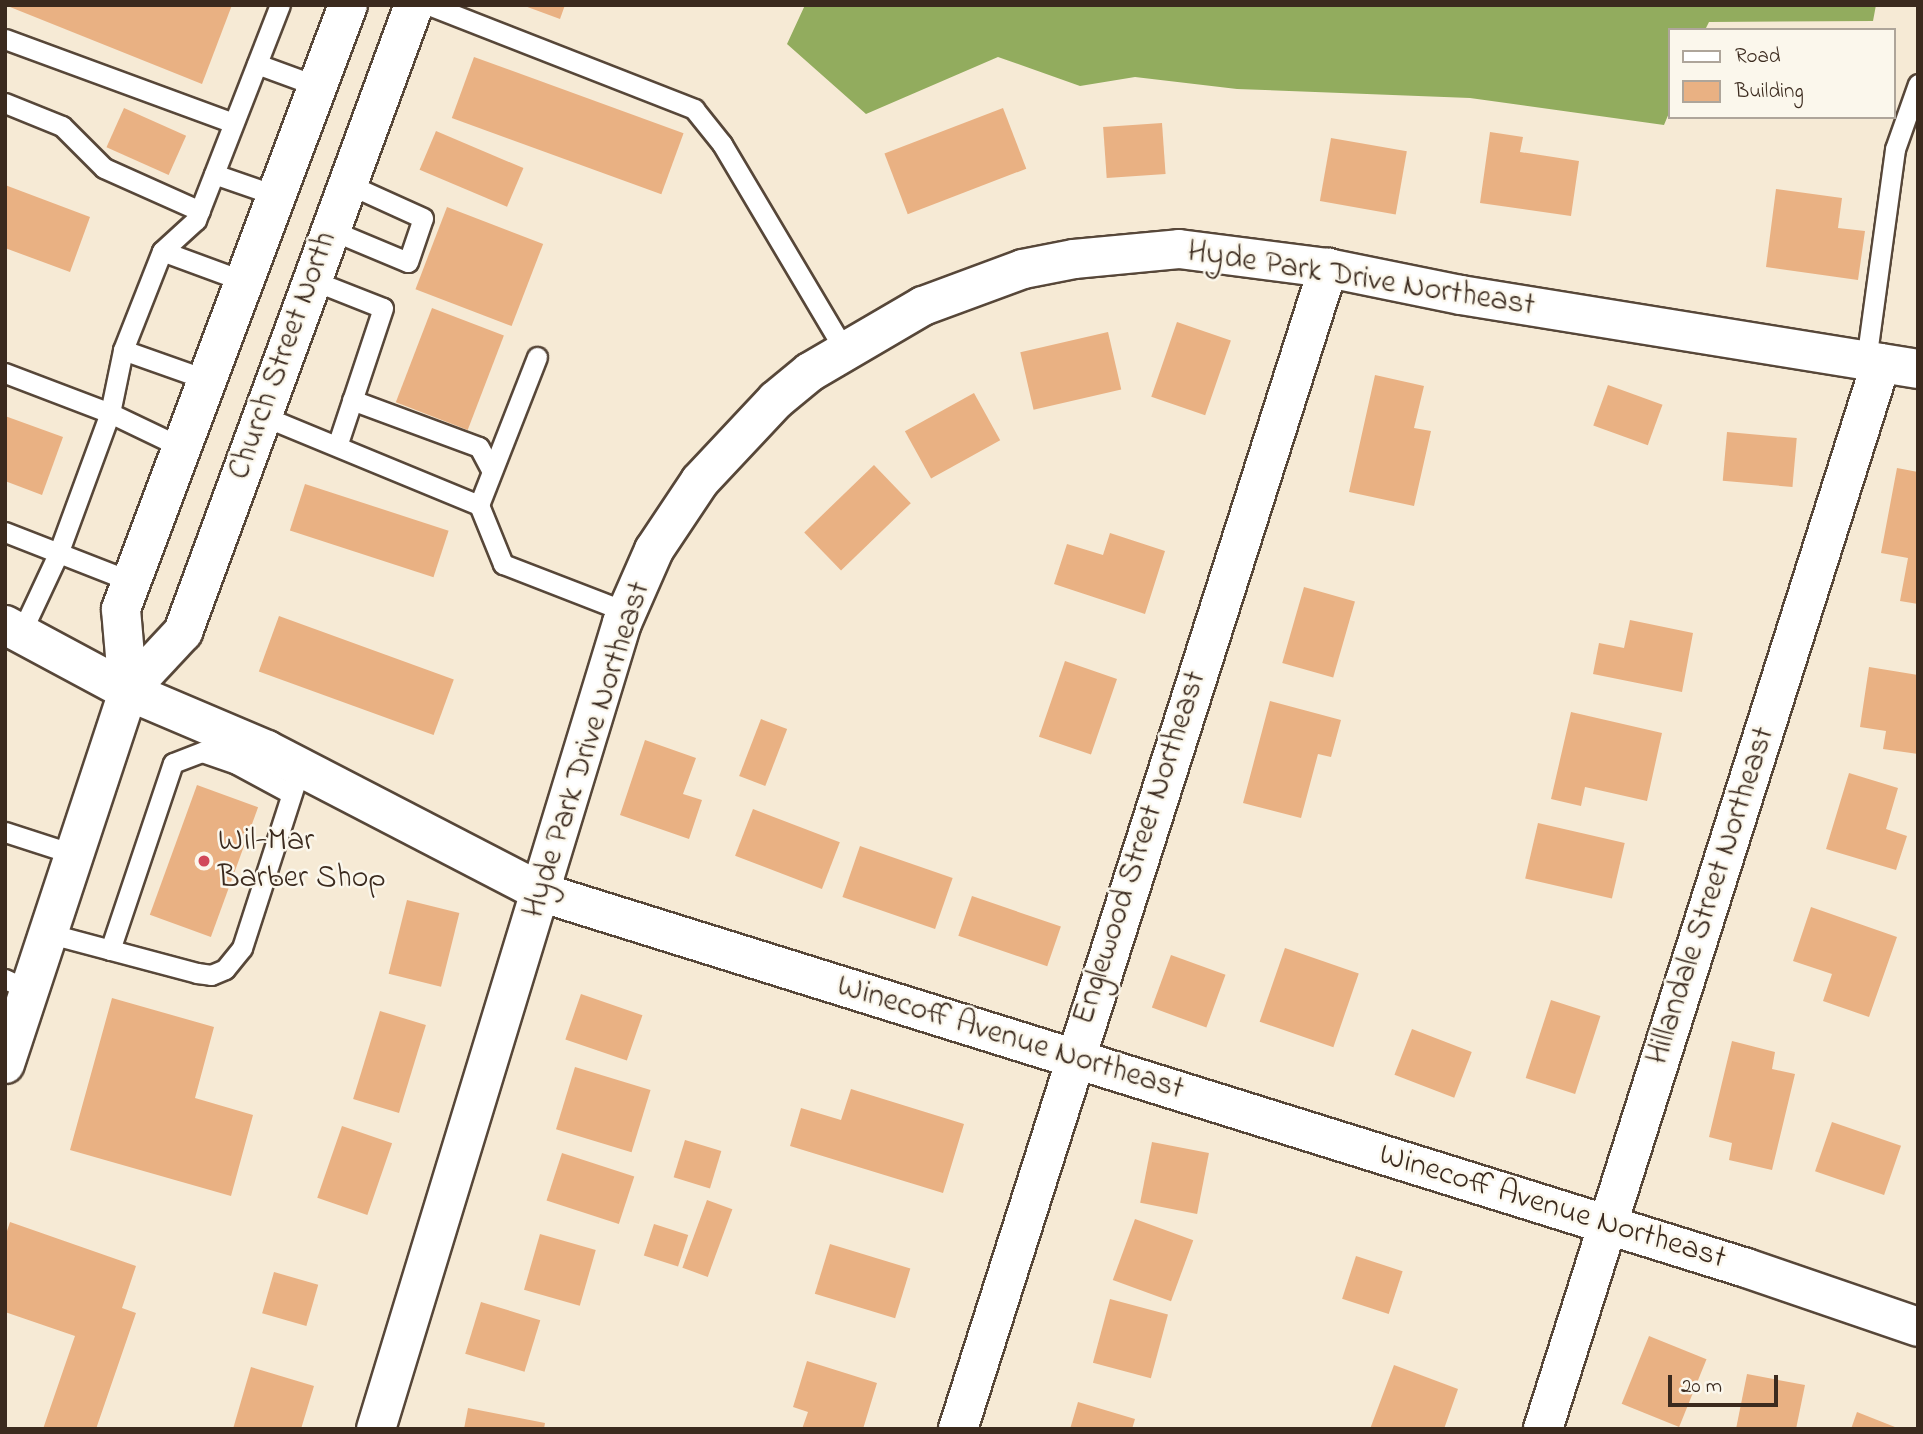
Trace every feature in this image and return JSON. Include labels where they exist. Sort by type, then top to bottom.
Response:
[{"type":"street","name":"Church Street North","points":[[5,1064],[17,985],[47,933],[128,691],[121,609],[242,280],[348,5]]},
{"type":"street","name":"Church Street North","points":[[128,691],[183,632],[414,5]]},
{"type":"street","name":"Hyde Park Drive Northeast","points":[[376,1429],[479,1083],[543,893],[628,612],[654,550],[700,481],[776,400],[845,351],[923,306],[1023,269],[1074,258],[1179,250],[1328,268],[1461,295],[1888,365]]},
{"type":"street","name":"Englewood Street Northeast","points":[[958,1429],[1073,1059],[1328,268]]},
{"type":"street","name":"Hillandale Street Northeast","points":[[1544,1429],[1607,1227],[1888,365]]},
{"type":"street","name":"Winecoff Avenue Northeast","points":[[13,629],[295,780],[543,893],[1607,1227],[1746,1268],[1918,1327]]},
{"type":"lane","points":[[13,629],[58,554],[110,412],[122,350],[162,251],[200,211],[280,5]]},
{"type":"lane","points":[[429,5],[694,109],[722,144],[845,351]]},
{"type":"lane","points":[[5,39],[233,123]]},
{"type":"lane","points":[[257,64],[317,86]]},
{"type":"lane","points":[[1888,365],[1895,149],[1918,85]]},
{"type":"lane","points":[[5,103],[62,126],[104,168],[200,211]]},
{"type":"lane","points":[[214,174],[275,195]]},
{"type":"lane","points":[[331,230],[408,262],[423,218],[348,184]]},
{"type":"lane","points":[[162,251],[242,280]]},
{"type":"lane","points":[[312,280],[383,308],[337,446]]},
{"type":"lane","points":[[122,350],[205,379]]},
{"type":"lane","points":[[537,357],[491,468],[479,505],[503,564],[628,612]]},
{"type":"lane","points":[[5,373],[110,412],[181,447]]},
{"type":"lane","points":[[352,400],[479,447],[491,468]]},
{"type":"lane","points":[[263,416],[479,505]]},
{"type":"lane","points":[[5,531],[131,581]]},
{"type":"lane","points":[[110,950],[173,763],[202,752],[242,753]]},
{"type":"lane","points":[[47,933],[211,975],[225,969],[242,948],[295,780]]},
{"type":"lane","points":[[5,832],[73,854]]},
{"type":"green space","points":[[805,5],[1876,5],[1873,21],[1709,22],[1706,28],[1668,28],[1668,115],[1664,125],[1470,98],[1237,89],[1135,77],[1080,86],[998,57],[866,114],[787,44]]},
{"type":"building","points":[[5,5],[232,5],[202,84]]},
{"type":"building","points":[[522,5],[565,5],[560,19]]},
{"type":"building","points":[[474,57],[684,133],[661,194],[452,118]]},
{"type":"building","points":[[124,108],[186,136],[169,175],[107,147]]},
{"type":"building","points":[[1003,108],[1026,169],[908,214],[884,154]]},
{"type":"building","points":[[1162,123],[1166,174],[1107,178],[1103,127]]},
{"type":"building","points":[[436,131],[523,168],[507,207],[420,170]]},
{"type":"building","points":[[1490,132],[1523,137],[1520,152],[1579,161],[1571,216],[1480,203]]},
{"type":"building","points":[[1331,138],[1407,151],[1396,214],[1320,201]]},
{"type":"building","points":[[5,185],[90,217],[70,272],[5,248]]},
{"type":"building","points":[[1776,189],[1842,198],[1838,228],[1865,231],[1858,280],[1766,267]]},
{"type":"building","points":[[447,207],[543,244],[512,326],[415,289]]},
{"type":"building","points":[[432,308],[504,336],[468,430],[396,402]]},
{"type":"building","points":[[1177,322],[1231,341],[1205,415],[1151,397]]},
{"type":"building","points":[[1108,332],[1121,389],[1034,410],[1020,352]]},
{"type":"building","points":[[1375,375],[1424,386],[1414,428],[1431,431],[1414,506],[1349,492]]},
{"type":"building","points":[[1608,385],[1663,405],[1648,445],[1593,425]]},
{"type":"building","points":[[974,393],[1000,440],[931,479],[905,431]]},
{"type":"building","points":[[5,416],[63,437],[42,495],[5,481]]},
{"type":"building","points":[[1727,432],[1797,438],[1792,487],[1723,481]]},
{"type":"building","points":[[874,465],[911,503],[841,571],[804,532]]},
{"type":"building","points":[[1897,468],[1918,472],[1918,604],[1900,601],[1908,558],[1881,553]]},
{"type":"building","points":[[305,484],[449,531],[433,577],[290,531]]},
{"type":"building","points":[[1110,533],[1165,551],[1145,614],[1054,584],[1067,544],[1103,555]]},
{"type":"building","points":[[1304,587],[1355,602],[1333,678],[1282,663]]},
{"type":"building","points":[[279,616],[454,680],[434,735],[259,671]]},
{"type":"building","points":[[1630,620],[1693,633],[1682,692],[1593,674],[1599,643],[1624,648]]},
{"type":"building","points":[[1065,661],[1117,679],[1091,755],[1039,737]]},
{"type":"building","points":[[1869,667],[1918,675],[1918,754],[1883,749],[1886,731],[1860,727]]},
{"type":"building","points":[[1270,701],[1341,720],[1331,757],[1318,754],[1301,818],[1243,803]]},
{"type":"building","points":[[1571,712],[1662,733],[1647,801],[1585,787],[1581,806],[1551,799]]},
{"type":"building","points":[[761,719],[787,729],[765,786],[739,776]]},
{"type":"building","points":[[645,740],[696,758],[683,794],[702,800],[689,839],[620,815]]},
{"type":"building","points":[[1849,773],[1898,788],[1886,829],[1907,836],[1896,870],[1826,849]]},
{"type":"building","name":"Wil-Mar Barber Shop","points":[[197,785],[258,807],[211,937],[150,915]]},
{"type":"building","points":[[753,809],[840,842],[822,889],[735,856]]},
{"type":"building","points":[[1538,823],[1625,843],[1612,899],[1525,879]]},
{"type":"building","points":[[860,846],[953,878],[935,929],[842,897]]},
{"type":"building","points":[[972,896],[1061,927],[1047,966],[958,936]]},
{"type":"building","points":[[407,900],[459,913],[441,987],[389,974]]},
{"type":"building","points":[[1811,907],[1897,937],[1869,1017],[1823,1001],[1832,974],[1793,961]]},
{"type":"building","points":[[1285,948],[1359,973],[1333,1047],[1260,1022]]},
{"type":"building","points":[[1171,955],[1226,975],[1206,1027],[1152,1008]]},
{"type":"building","points":[[581,994],[642,1015],[627,1061],[565,1039]]},
{"type":"building","points":[[112,998],[214,1027],[195,1098],[253,1115],[231,1196],[70,1150]]},
{"type":"building","points":[[1551,1000],[1600,1016],[1575,1094],[1526,1078]]},
{"type":"building","points":[[380,1011],[426,1025],[399,1113],[353,1099]]},
{"type":"building","points":[[1412,1029],[1472,1052],[1454,1098],[1394,1075]]},
{"type":"building","points":[[1732,1041],[1775,1052],[1772,1069],[1795,1074],[1772,1170],[1729,1160],[1732,1143],[1709,1137]]},
{"type":"building","points":[[575,1067],[651,1090],[632,1152],[556,1129]]},
{"type":"building","points":[[851,1089],[964,1124],[943,1193],[790,1146],[801,1108],[841,1120]]},
{"type":"building","points":[[1832,1122],[1901,1146],[1884,1195],[1815,1171]]},
{"type":"building","points":[[342,1126],[392,1143],[367,1215],[317,1198]]},
{"type":"building","points":[[685,1140],[721,1151],[710,1188],[674,1177]]},
{"type":"building","points":[[1152,1142],[1209,1153],[1197,1214],[1140,1203]]},
{"type":"building","points":[[562,1153],[634,1176],[619,1224],[547,1201]]},
{"type":"building","points":[[707,1200],[732,1209],[708,1277],[682,1268]]},
{"type":"building","points":[[1135,1219],[1193,1240],[1171,1301],[1113,1280]]},
{"type":"building","points":[[10,1222],[136,1266],[122,1308],[136,1313],[96,1429],[43,1429],[75,1336],[5,1312],[5,1237]]},
{"type":"building","points":[[654,1224],[688,1235],[678,1267],[644,1255]]},
{"type":"building","points":[[540,1234],[596,1250],[580,1306],[524,1290]]},
{"type":"building","points":[[830,1244],[910,1269],[895,1318],[815,1294]]},
{"type":"building","points":[[1356,1256],[1403,1271],[1389,1314],[1342,1299]]},
{"type":"building","points":[[274,1272],[318,1285],[306,1326],[262,1313]]},
{"type":"building","points":[[1110,1299],[1168,1315],[1151,1378],[1093,1363]]},
{"type":"building","points":[[481,1302],[540,1320],[525,1372],[465,1354]]},
{"type":"building","points":[[1649,1336],[1706,1359],[1679,1427],[1622,1404]]},
{"type":"building","points":[[807,1361],[877,1383],[863,1429],[802,1429],[808,1412],[793,1407]]},
{"type":"building","points":[[1394,1365],[1458,1389],[1444,1429],[1370,1429]]},
{"type":"building","points":[[251,1367],[314,1386],[301,1429],[233,1429]]},
{"type":"building","points":[[1747,1374],[1805,1385],[1796,1429],[1736,1429]]},
{"type":"building","points":[[1078,1402],[1135,1419],[1132,1429],[1070,1429]]},
{"type":"building","points":[[468,1408],[545,1423],[544,1429],[464,1429]]},
{"type":"building","points":[[1857,1412],[1900,1429],[1851,1429]]},
{"type":"place","name":"Wil-Mar Barber Shop","points":[[204,861]]}]
